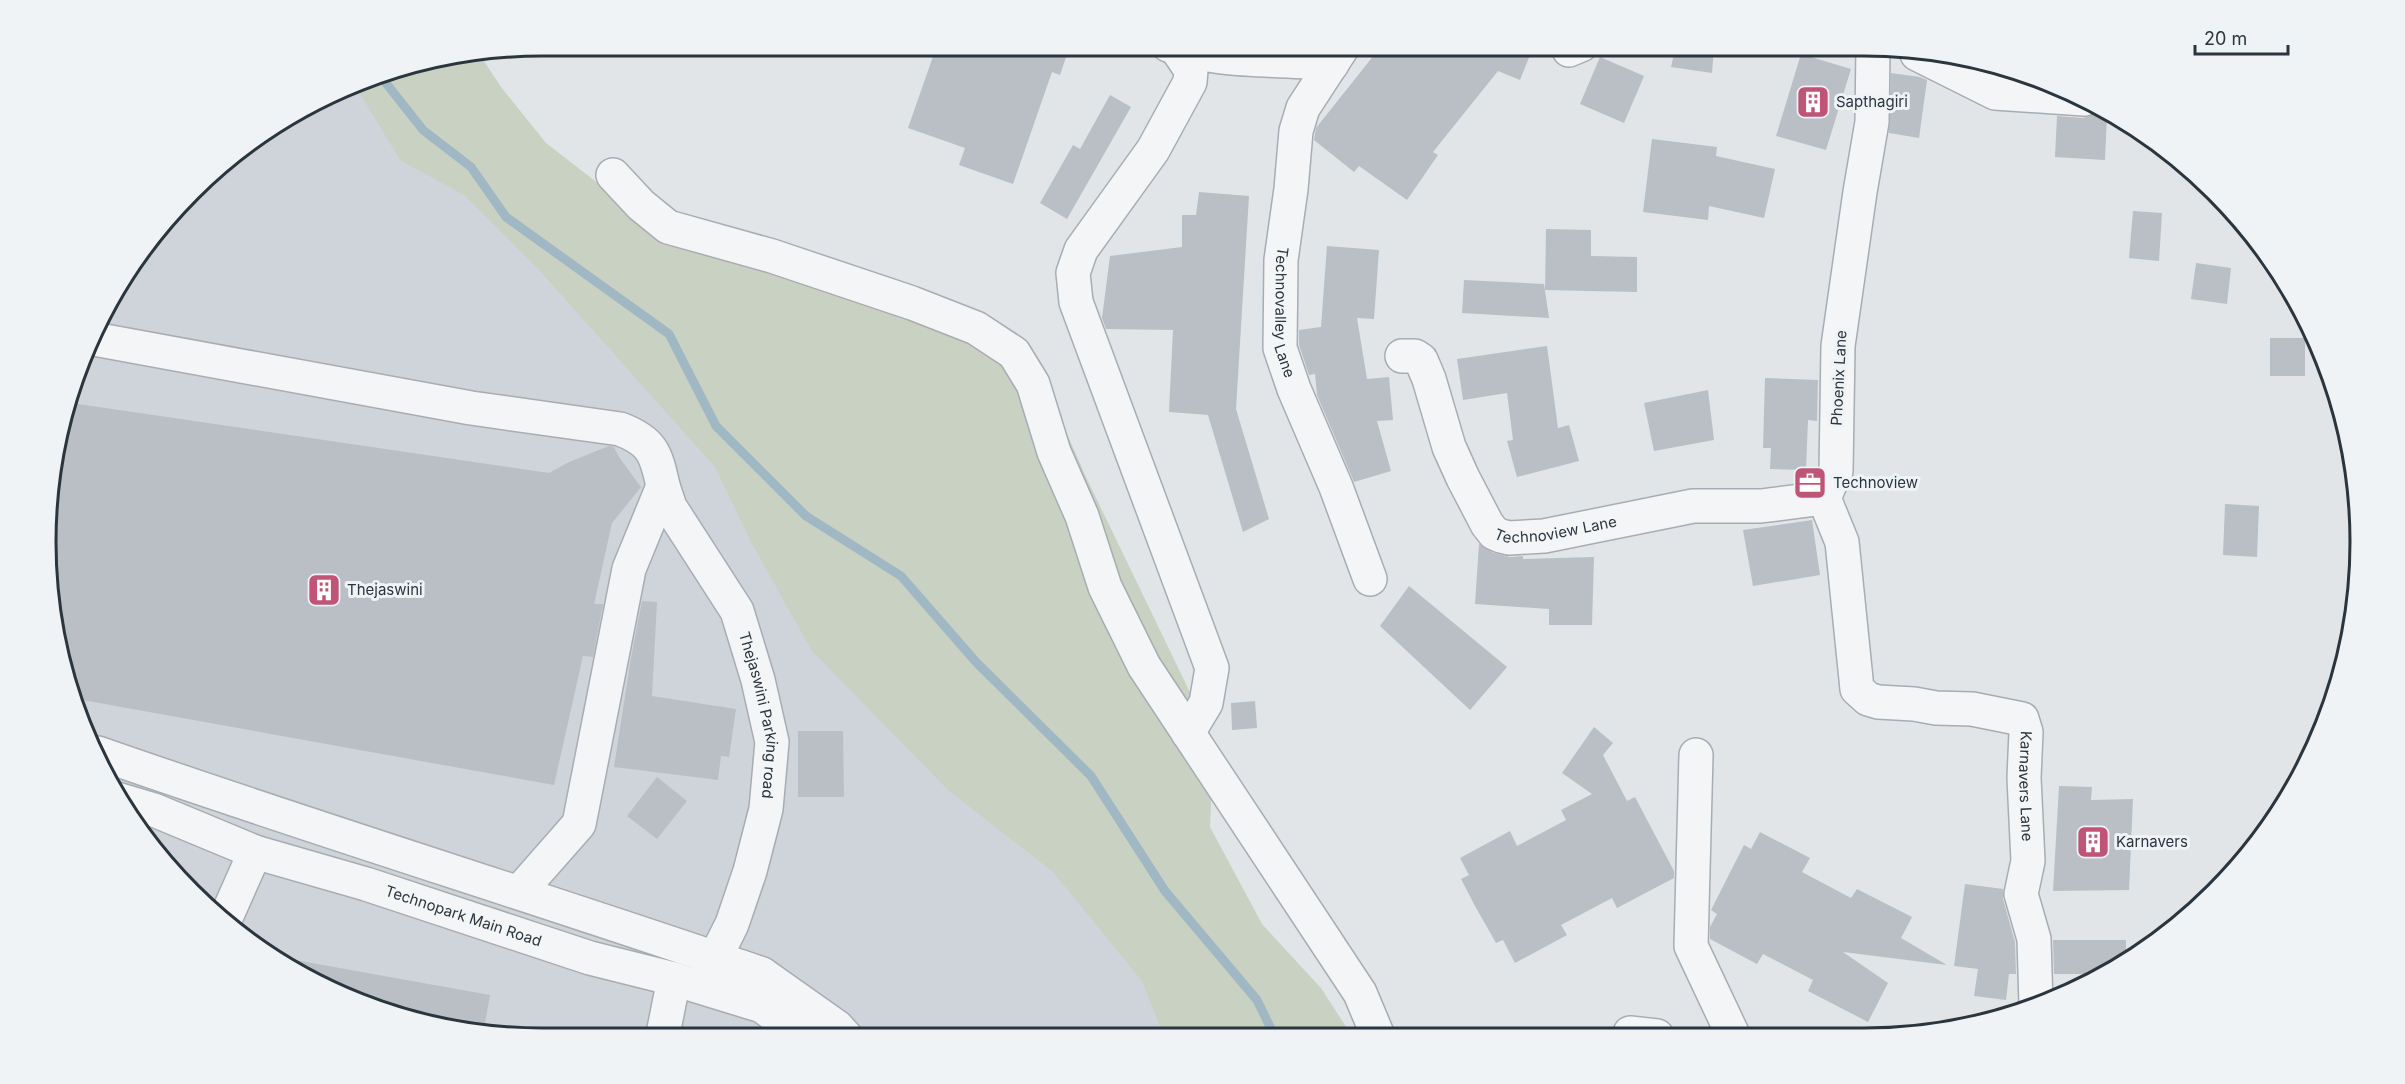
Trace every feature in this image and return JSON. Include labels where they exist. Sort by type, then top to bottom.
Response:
[{"type":"street","points":[[1180,56],[1191,70],[1191,82],[1153,150],[1081,250],[1073,273],[1076,302],[1212,668],[1206,703],[1188,733]]},
{"type":"street","points":[[1218,56],[1253,60],[1310,56]]},
{"type":"street","name":"Technovalley Lane","points":[[1337,56],[1303,108],[1296,131],[1281,260],[1280,348],[1294,389],[1336,487],[1370,579]]},
{"type":"street","name":"Phoenix Lane","points":[[1824,498],[1836,471],[1838,346],[1856,214],[1872,122],[1873,56]]},
{"type":"street","points":[[1930,60],[1995,93],[2059,97]]},
{"type":"street","points":[[613,176],[641,205],[668,227],[772,256],[912,303],[976,328],[1014,353],[1033,384],[1054,452],[1082,516],[1105,587],[1144,666],[1360,993],[1375,1028]]},
{"type":"street","name":"Thejaswini Parking road","points":[[100,340],[471,408],[620,429],[638,436],[651,448],[670,507],[737,611],[758,680],[772,742],[766,809],[748,880],[732,924],[715,958]]},
{"type":"street","name":"Technoview Lane","points":[[1402,356],[1415,356],[1421,360],[1430,380],[1449,447],[1487,524],[1494,533],[1501,536],[1509,538],[1544,536],[1693,506],[1761,506],[1824,498]]},
{"type":"street","points":[[519,891],[579,824],[629,569],[663,486]]},
{"type":"street","name":"Karnavers Lane","points":[[1824,498],[1842,542],[1853,634],[1856,684],[1868,699],[1936,708],[1972,709],[2022,720],[2026,732],[2024,778],[2028,861],[2022,894],[2034,939],[2036,996]]},
{"type":"street","points":[[1696,755],[1691,946],[1730,1028]]},
{"type":"street","points":[[105,756],[232,800],[311,824],[762,974]]},
{"type":"street","name":"Technopark Main Road","points":[[132,803],[154,810],[255,852],[366,884],[590,958],[674,979],[762,1006],[792,1028]]},
{"type":"street","points":[[228,913],[255,852]]},
{"type":"street","points":[[403,856],[519,891],[762,974],[838,1028]]},
{"type":"street","points":[[664,1028],[674,979]]},
{"type":"shaded area","points":[[483,60],[501,87],[546,143],[608,191],[1039,370],[1086,477],[1214,742],[1210,827],[1262,924],[1321,988],[1347,1028],[1160,1028],[1142,981],[1053,872],[948,790],[812,651],[751,542],[715,467],[539,270],[464,195],[400,160],[359,92],[416,72]]},
{"type":"shaded area","points":[[390,80],[1210,1028],[542,1028],[478,1024],[416,1012],[386,1003],[327,978],[272,947],[246,928],[221,908],[176,863],[137,812],[106,757],[81,698],[72,668],[60,606],[56,542],[60,478],[72,416],[81,386],[106,327],[137,272],[176,221],[221,176],[272,137],[327,106]]},
{"type":"building","points":[[933,56],[1066,56],[1060,75],[1052,72],[1013,184],[959,165],[965,148],[908,128]]},
{"type":"building","points":[[1373,56],[1530,56],[1520,80],[1498,71],[1433,152],[1438,155],[1407,200],[1359,166],[1354,172],[1314,140],[1316,128]]},
{"type":"building","points":[[1674,56],[1713,56],[1712,73],[1671,67]]},
{"type":"building","name":"Sapthagiri","points":[[1800,56],[1808,56],[1851,69],[1826,150],[1776,136]]},
{"type":"building","points":[[1600,57],[1644,76],[1624,123],[1580,104]]},
{"type":"building","points":[[1891,73],[1927,80],[1919,138],[1889,133]]},
{"type":"building","points":[[1110,95],[1131,107],[1067,219],[1040,203],[1073,145],[1080,149]]},
{"type":"building","points":[[2093,114],[2107,121],[2105,160],[2055,157],[2057,116],[2083,118]]},
{"type":"building","points":[[1652,139],[1717,147],[1716,156],[1775,169],[1764,218],[1709,206],[1708,220],[1643,212]]},
{"type":"building","points":[[1199,192],[1249,196],[1236,409],[1269,519],[1243,532],[1208,415],[1169,412],[1173,330],[1106,329],[1102,318],[1110,256],[1182,247],[1182,215],[1196,215]]},
{"type":"building","points":[[2133,211],[2162,213],[2159,261],[2129,258]]},
{"type":"building","points":[[1546,229],[1591,230],[1591,256],[1637,257],[1637,292],[1545,290]]},
{"type":"building","points":[[1327,246],[1379,250],[1374,319],[1357,318],[1367,379],[1389,377],[1393,420],[1377,421],[1391,471],[1354,482],[1317,395],[1315,374],[1309,375],[1299,345],[1299,330],[1321,327]]},
{"type":"building","points":[[2196,263],[2231,268],[2227,304],[2191,299]]},
{"type":"building","points":[[1464,280],[1544,284],[1549,318],[1462,313]]},
{"type":"building","points":[[2270,338],[2304,338],[2305,376],[2270,376]]},
{"type":"building","points":[[1547,346],[1558,428],[1569,425],[1579,461],[1517,477],[1507,441],[1513,440],[1507,393],[1463,400],[1457,359]]},
{"type":"building","points":[[1765,378],[1818,380],[1817,421],[1808,420],[1806,470],[1770,469],[1771,448],[1763,448]]},
{"type":"building","points":[[1708,390],[1714,440],[1654,451],[1644,403]]},
{"type":"building","name":"Thejaswini","points":[[76,404],[549,473],[569,462],[609,446],[614,447],[641,487],[612,523],[594,604],[603,604],[593,657],[583,656],[554,785],[82,700],[65,637],[60,606],[56,542],[60,478]]},
{"type":"building","points":[[2225,504],[2259,506],[2257,557],[2223,555]]},
{"type":"building","points":[[1812,520],[1820,575],[1753,586],[1743,530]]},
{"type":"building","points":[[1479,544],[1494,553],[1510,557],[1523,556],[1523,559],[1594,557],[1592,625],[1549,625],[1549,609],[1475,604]]},
{"type":"building","points":[[1409,586],[1507,667],[1470,710],[1380,626]]},
{"type":"building","points":[[642,601],[657,602],[652,696],[736,709],[729,757],[721,756],[718,780],[614,767]]},
{"type":"building","points":[[1255,701],[1257,728],[1232,730],[1231,703]]},
{"type":"building","points":[[1594,727],[1613,743],[1603,755],[1627,801],[1635,797],[1674,871],[1674,878],[1617,908],[1612,898],[1561,925],[1567,935],[1515,963],[1503,940],[1496,943],[1475,906],[1461,879],[1469,875],[1460,858],[1510,831],[1517,846],[1566,820],[1561,810],[1592,794],[1562,773]]},
{"type":"building","points":[[798,731],[843,731],[844,797],[798,797]]},
{"type":"building","points":[[657,777],[687,801],[657,839],[627,816]]},
{"type":"building","name":"Karnavers","points":[[2059,786],[2092,787],[2091,800],[2133,799],[2129,890],[2053,891]]},
{"type":"building","points":[[1760,832],[1810,858],[1802,872],[1851,898],[1857,889],[1912,917],[1901,938],[1947,965],[1843,952],[1888,983],[1868,1022],[1808,991],[1813,980],[1763,954],[1757,964],[1710,939],[1710,927],[1717,914],[1711,910],[1744,845],[1751,849]]},
{"type":"building","points":[[1965,884],[2003,889],[2003,899],[2015,942],[2016,974],[2009,974],[2006,1000],[1974,996],[1978,969],[1954,966]]},
{"type":"building","points":[[2053,940],[2126,940],[2126,951],[2085,974],[2054,974]]},
{"type":"building","points":[[295,961],[490,995],[485,1025],[447,1019],[386,1003],[327,978]]},
{"type":"waterway","points":[[385,82],[423,130],[471,167],[506,217],[669,334],[716,426],[806,516],[901,576],[976,662],[1091,776],[1165,891],[1257,1000],[1271,1028]]},
{"type":"place","name":"Sapthagiri","points":[[1813,102]]},
{"type":"place","name":"Technoview","points":[[1810,483]]},
{"type":"place","name":"Thejaswini","points":[[324,590]]},
{"type":"place","name":"Karnavers","points":[[2093,842]]}]
